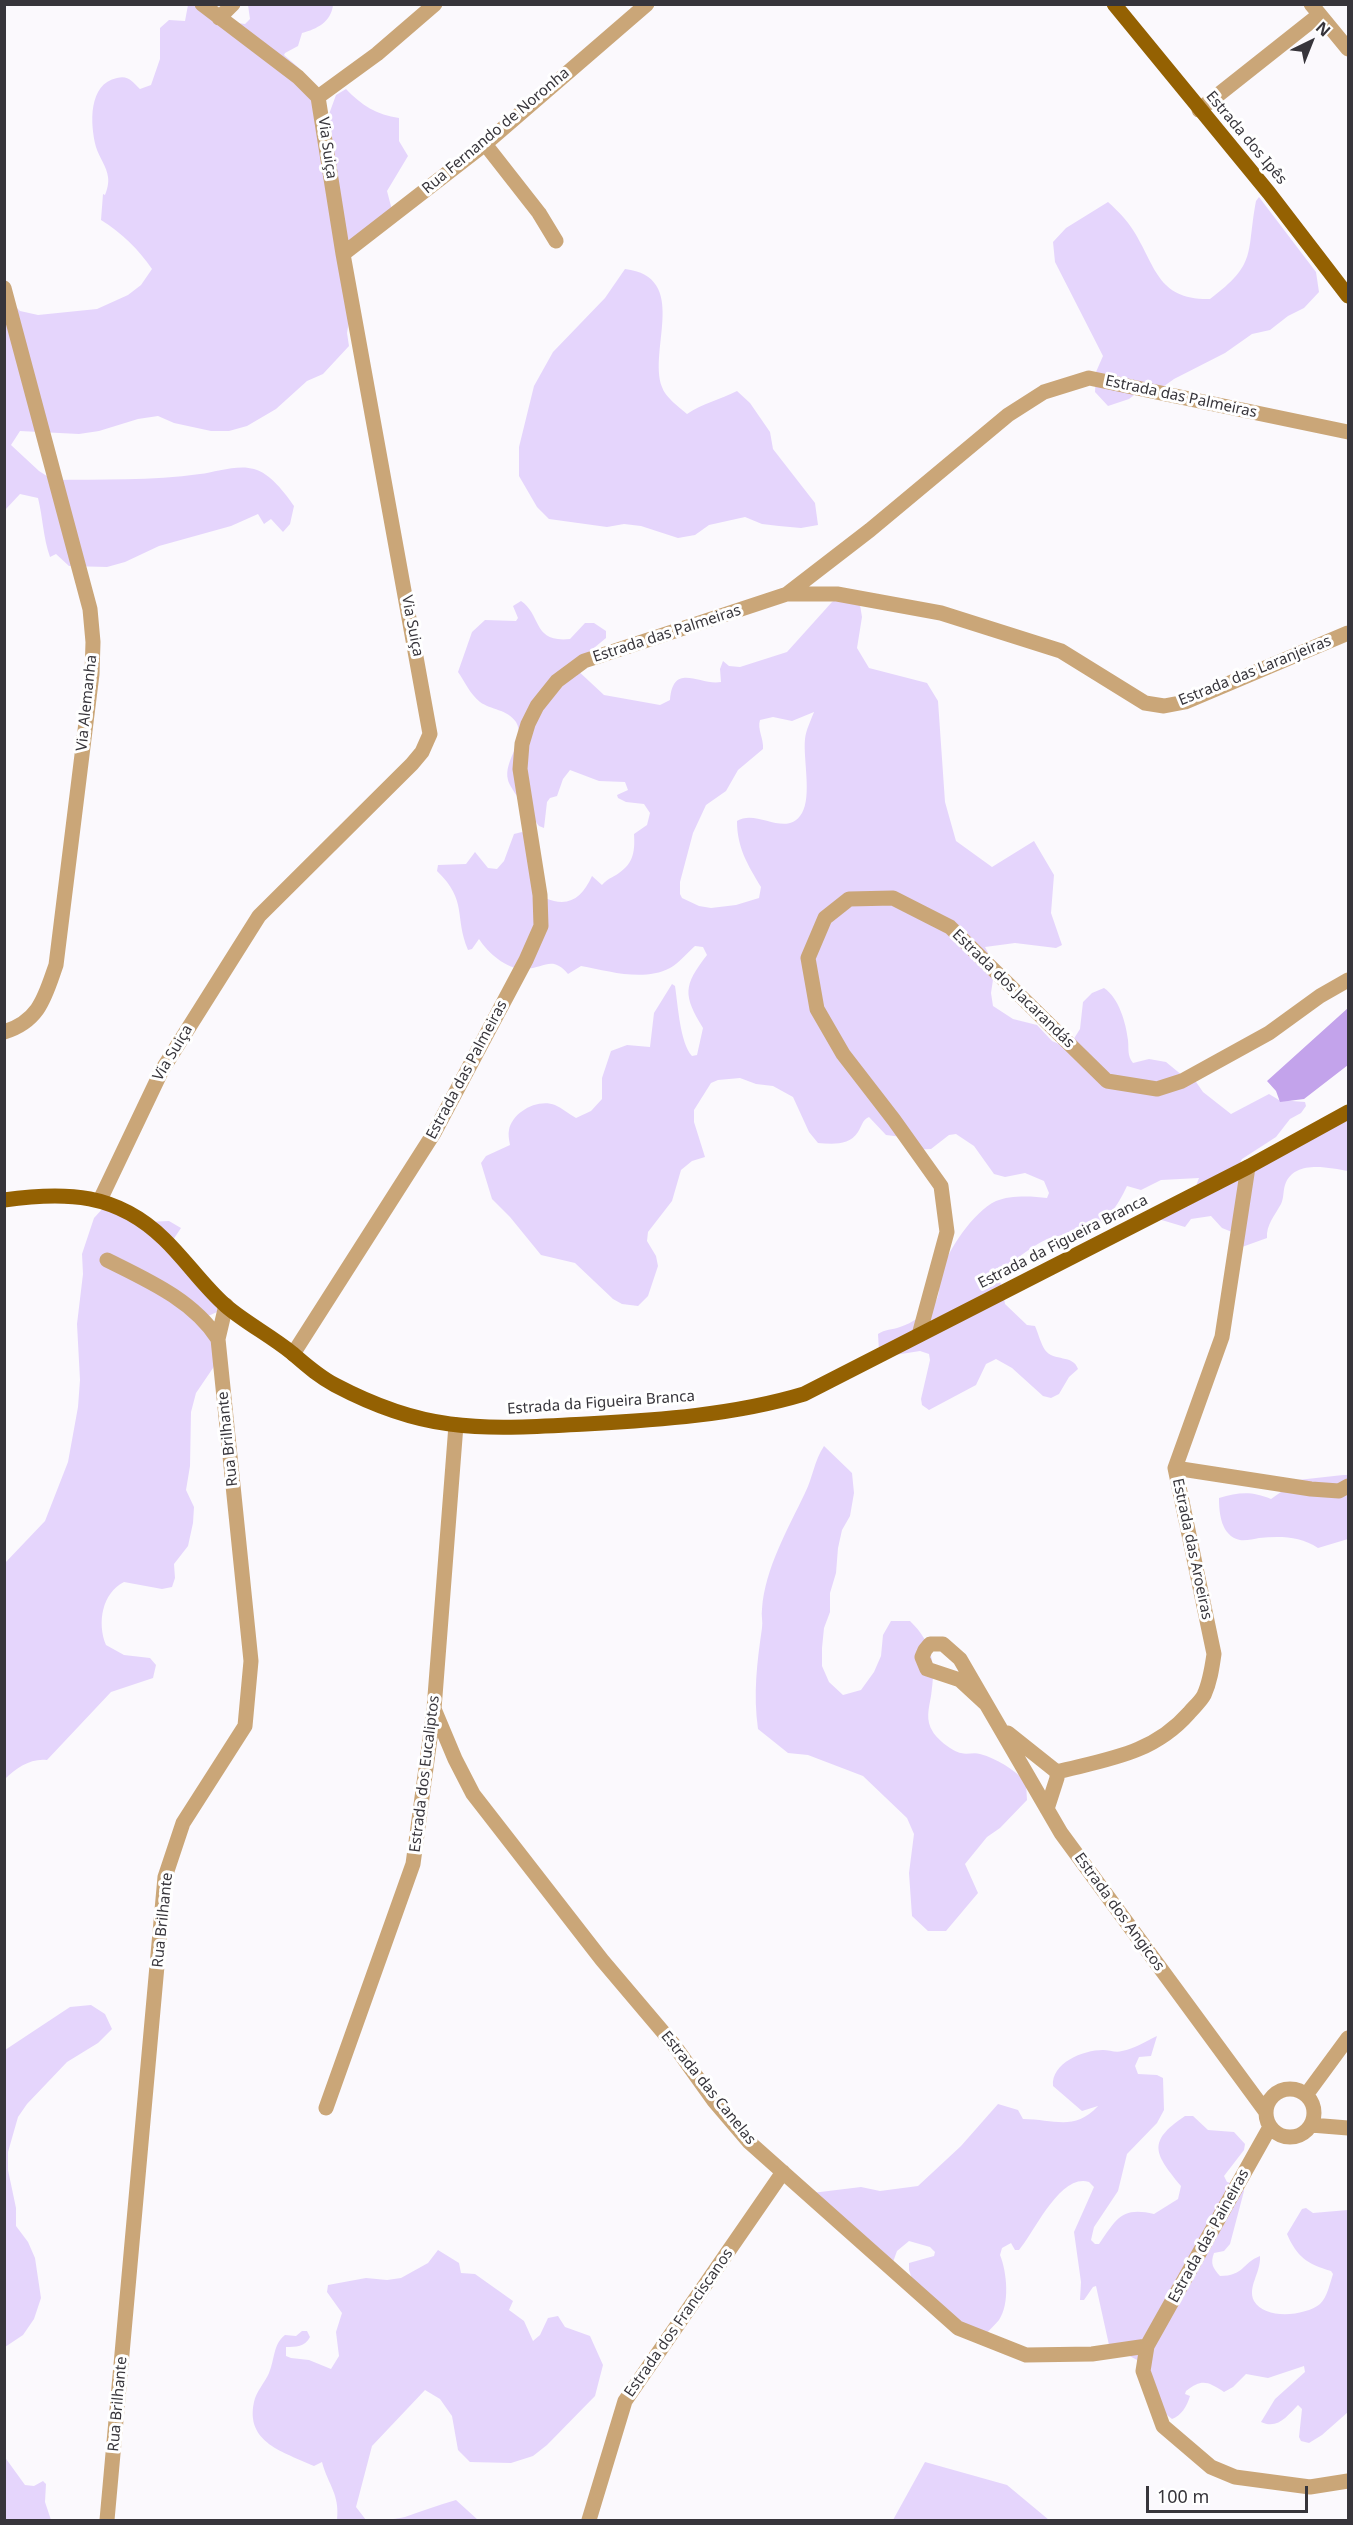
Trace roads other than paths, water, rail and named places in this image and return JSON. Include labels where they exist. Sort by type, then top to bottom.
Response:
[{"type":"main road","name":"Estrada dos Ipês","points":[[1114,4],[1269,193],[1348,296]]},
{"type":"main road","name":"Estrada da Figueira Branca","points":[[4,1200],[49,1194],[76,1195],[100,1200],[134,1217],[163,1238],[225,1305],[293,1354],[307,1368],[361,1398],[419,1418],[456,1425],[510,1428],[648,1421],[775,1403],[804,1394],[1248,1167],[1348,1112]]},
{"type":"street","name":"Via Suiça","points":[[100,1200],[162,1070],[259,916],[412,764],[422,752],[430,734],[343,254],[318,97],[298,77],[201,4]]},
{"type":"street","points":[[219,18],[233,4]]},
{"type":"street","points":[[318,97],[377,54],[435,4]]},
{"type":"street","name":"Rua Fernando de Noronha","points":[[343,254],[485,144],[647,4]]},
{"type":"street","points":[[1199,110],[1315,10],[1348,50]]},
{"type":"street","points":[[485,144],[539,213],[556,241]]},
{"type":"street","name":"Via Alemanha","points":[[4,288],[90,609],[93,642],[92,675],[56,965],[43,1002],[30,1019],[4,1032]]},
{"type":"street","name":"Estrada das Palmeiras","points":[[293,1354],[434,1133],[526,960],[541,926],[540,895],[520,769],[522,744],[528,724],[537,706],[557,681],[584,662],[787,594],[870,530],[1008,415],[1044,392],[1089,378],[1348,432]]},
{"type":"street","name":"Estrada das Laranjeiras","points":[[787,594],[837,594],[941,613],[1061,651],[1145,703],[1164,706],[1185,702],[1348,633]]},
{"type":"street","name":"Estrada dos Jacarandás","points":[[919,1335],[946,1232],[940,1186],[894,1120],[843,1054],[817,1009],[808,958],[825,918],[849,899],[893,898],[950,927],[1107,1081],[1157,1089],[1182,1081],[1269,1033],[1320,996],[1348,980]]},
{"type":"street","name":"Estrada das Aroeiras","points":[[1057,1772],[1136,1752],[1154,1743],[1175,1729],[1203,1697],[1210,1678],[1214,1654],[1175,1468],[1222,1336],[1248,1167]]},
{"type":"street","points":[[107,1260],[166,1290],[207,1322],[218,1339]]},
{"type":"street","name":"Rua Brilhante","points":[[107,2520],[165,1877],[183,1823],[245,1726],[251,1661],[218,1339],[225,1305]]},
{"type":"street","name":"Estrada dos Eucaliptos","points":[[326,2108],[413,1864],[434,1709],[456,1425]]},
{"type":"street","points":[[1175,1468],[1311,1489],[1340,1491],[1348,1486]]},
{"type":"street","name":"Estrada dos Angicos","points":[[986,1704],[1061,1833],[1268,2119]]},
{"type":"street","name":"Estrada das Canelas","points":[[434,1709],[455,1759],[479,1802],[602,1960],[674,2045],[714,2101],[749,2142],[958,2328],[1026,2355],[1092,2354],[1147,2346]]},
{"type":"street","points":[[998,1724],[1057,1772],[1047,1809]]},
{"type":"street","points":[[1306,2095],[1348,2038]]},
{"type":"street","points":[[1292,2089],[1306,2095],[1314,2109],[1311,2125],[1299,2136],[1283,2136],[1268,2119],[1268,2104],[1277,2092],[1292,2089]]},
{"type":"street","name":"Estrada das Paineiras","points":[[1147,2346],[1268,2119]]},
{"type":"street","points":[[1311,2125],[1348,2128]]},
{"type":"street","name":"Estrada dos Franciscanos","points":[[589,2520],[625,2401],[783,2172]]},
{"type":"street","points":[[1147,2346],[1143,2371],[1163,2426],[1211,2467],[1235,2477],[1310,2487],[1348,2481]]}]
